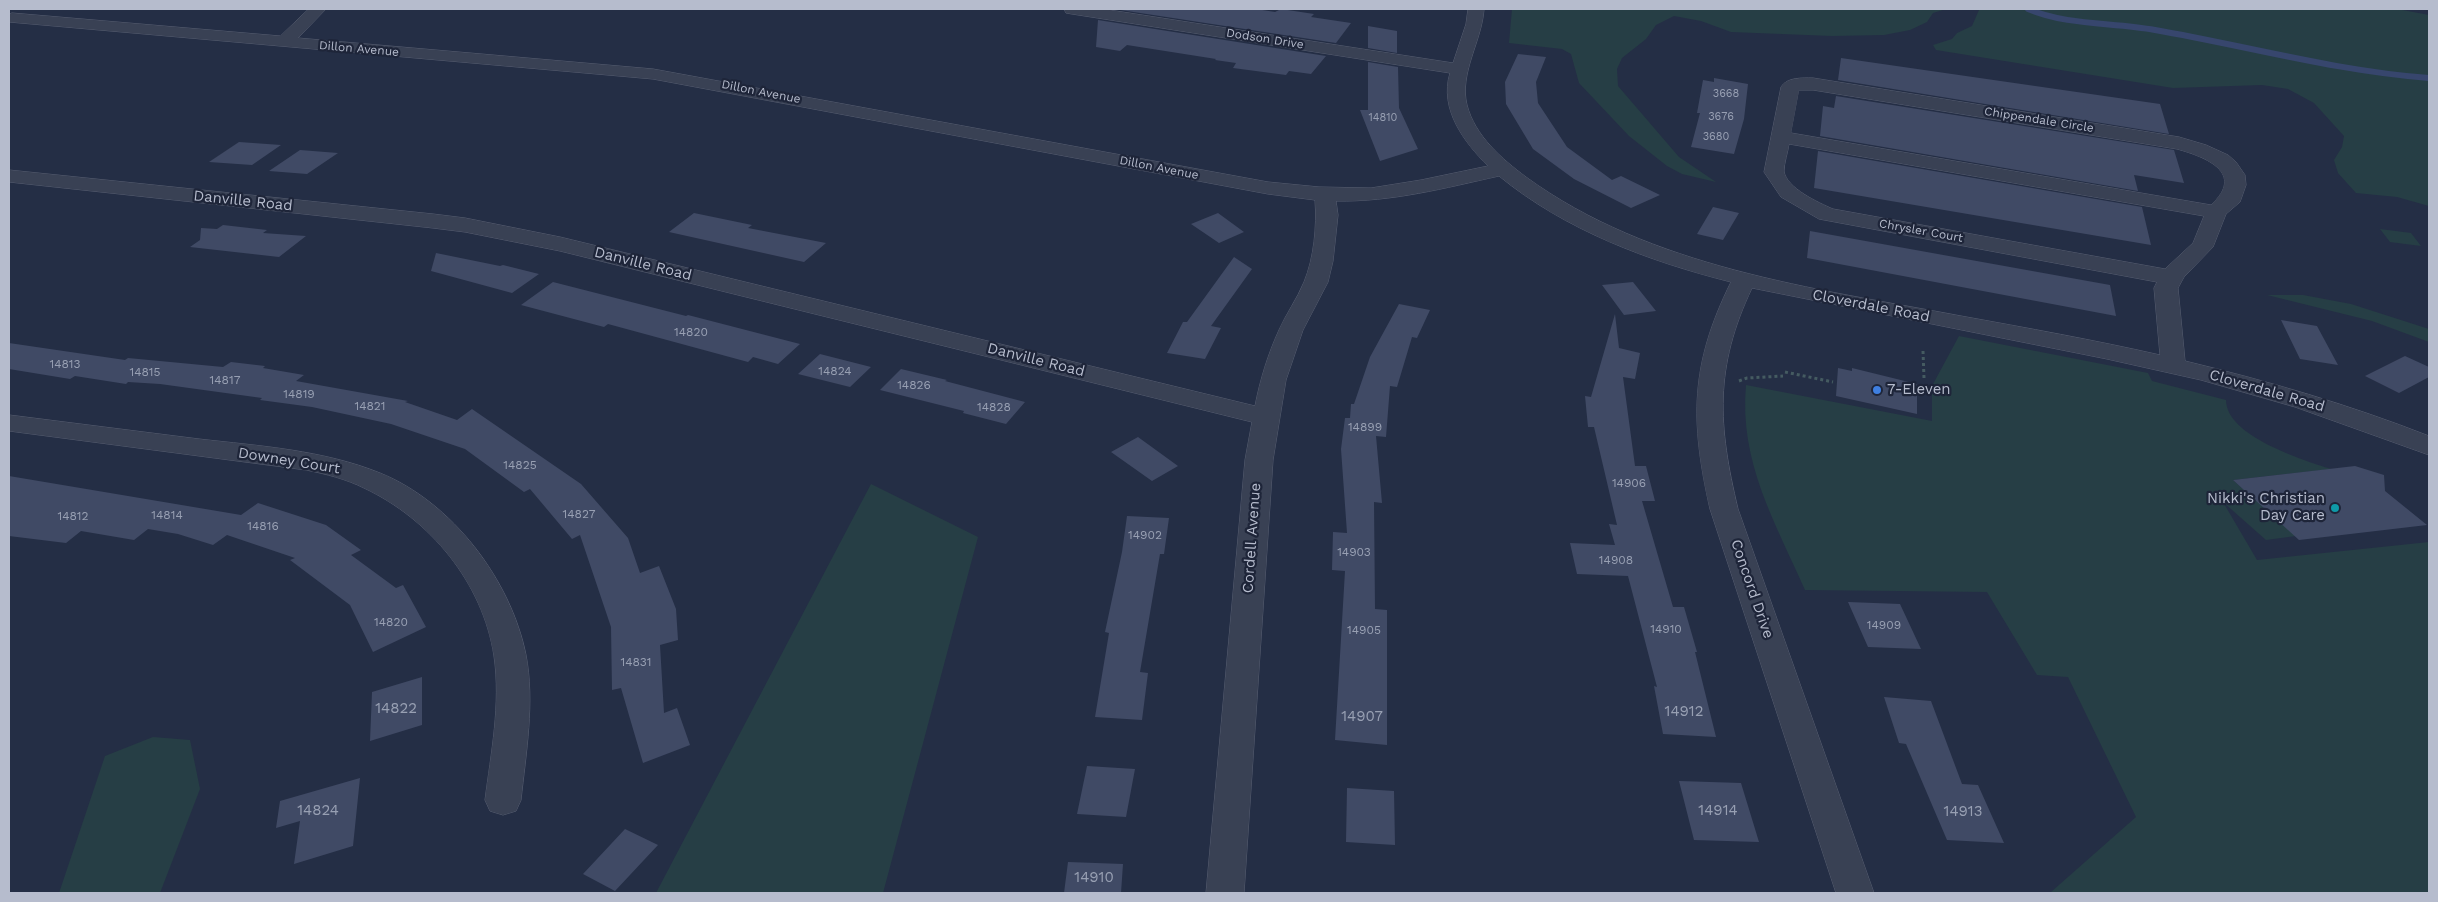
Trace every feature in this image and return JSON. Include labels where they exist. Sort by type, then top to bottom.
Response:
[{"type":"street","points":[[10,18],[31,9]]},
{"type":"street","points":[[284,42],[318,9]]},
{"type":"street","name":"Dodson Drive","points":[[1072,9],[1459,70]]},
{"type":"street","name":"Cloverdale Road","points":[[1476,9],[1474,31],[1455,85],[1457,104],[1464,122],[1478,144],[1503,169],[1551,204],[1588,224],[1677,260],[1744,280],[2173,366],[2312,403],[2429,446]]},
{"type":"street","name":"Dillon Avenue","points":[[10,18],[682,78],[1268,188],[1325,194],[1395,191],[1503,169]]},
{"type":"street","name":"Chippendale Circle","points":[[1790,87],[1799,84],[1813,84],[2179,142],[2221,158],[2231,169],[2236,183],[2232,197],[2216,212],[2210,233],[2199,250],[2169,277]]},
{"type":"street","name":"Chrysler Court","points":[[1790,87],[1774,172],[1778,184],[1804,204],[1826,214],[2169,277]]},
{"type":"street","points":[[1781,137],[2216,212]]},
{"type":"street","name":"Danville Road","points":[[9,176],[433,221],[490,229],[580,248],[1265,417]]},
{"type":"street","name":"Cordell Avenue","points":[[1225,893],[1258,460],[1273,380],[1291,330],[1316,282],[1322,261],[1327,215],[1325,194]]},
{"type":"street","points":[[2169,277],[2166,288],[2167,314],[2173,366]]},
{"type":"street","name":"Concord Drive","points":[[1744,280],[1730,304],[1711,361],[1709,428],[1716,477],[1728,518],[1855,893]]},
{"type":"street","name":"Downey Court","points":[[9,423],[306,461],[341,468],[374,481],[430,518],[454,540],[474,565],[500,615],[510,656],[512,713],[503,800]]},
{"type":"path","points":[[1923,351],[1924,378]]},
{"type":"path","points":[[1784,372],[1833,382]]},
{"type":"path","points":[[1736,382],[1747,378],[1783,376]]},
{"type":"shaded area","points":[[1512,9],[1946,9],[1933,13],[1927,22],[1910,30],[1884,35],[1832,36],[1731,32],[1701,21],[1674,16],[1656,25],[1646,39],[1622,58],[1617,69],[1618,86],[1679,157],[1716,182],[1682,174],[1667,166],[1629,136],[1579,83],[1571,54],[1562,49],[1509,43]]},
{"type":"shaded area","points":[[1973,9],[2397,9],[2429,15],[2429,206],[2397,197],[2356,193],[2338,173],[2334,160],[2342,147],[2344,136],[2314,103],[2288,89],[2262,85],[2173,88],[1936,50],[1933,45],[1952,39],[1957,33],[1972,26],[1979,10]]},
{"type":"shaded area","points":[[2380,229],[2411,233],[2421,246],[2390,242]]},
{"type":"shaded area","points":[[2267,295],[2303,295],[2351,304],[2429,329],[2429,342],[2372,321]]},
{"type":"shaded area","points":[[1959,336],[2148,373],[2152,381],[2226,400],[2229,413],[2238,425],[2252,435],[2285,453],[2331,469],[2233,480],[2296,536],[2266,540],[2223,502],[2257,560],[2429,542],[2429,893],[2051,892],[2136,817],[2068,677],[2037,675],[1987,592],[1805,590],[1771,516],[1754,466],[1748,440],[1745,413],[1746,385],[1932,421],[1932,386]]},
{"type":"shaded area","points":[[871,484],[978,537],[883,893],[656,893]]},
{"type":"shaded area","points":[[153,737],[190,740],[200,789],[160,893],[59,893],[105,756]]},
{"type":"building","points":[[1114,9],[1256,9],[1275,12],[1281,9],[1314,14],[1311,17],[1351,23],[1336,43]]},
{"type":"building","points":[[1098,20],[1326,56],[1311,74],[1289,71],[1286,75],[1233,68],[1236,63],[1127,45],[1120,51],[1096,47]]},
{"type":"building","points":[[1368,26],[1397,31],[1397,53],[1368,48]]},
{"type":"building","points":[[1518,54],[1546,57],[1536,82],[1538,103],[1567,147],[1612,180],[1621,176],[1660,195],[1631,208],[1574,179],[1533,149],[1506,104],[1505,82]]},
{"type":"building","points":[[1841,58],[2160,104],[2169,134],[1838,80]]},
{"type":"building","points":[[1368,62],[1398,67],[1399,108],[1418,149],[1380,161],[1360,110],[1368,110]]},
{"type":"building","points":[[1714,78],[1748,84],[1744,119],[1734,154],[1691,147],[1700,113],[1697,113],[1703,80],[1714,82]]},
{"type":"building","points":[[1836,96],[2174,150],[2184,183],[2134,175],[2138,191],[1820,136],[1823,106],[1834,108]]},
{"type":"building","points":[[239,142],[281,145],[252,165],[209,162]]},
{"type":"building","points":[[300,150],[338,153],[307,174],[269,171]]},
{"type":"building","points":[[1818,151],[2142,207],[2151,245],[1814,188]]},
{"type":"building","points":[[1713,207],[1739,213],[1723,240],[1697,234]]},
{"type":"building","points":[[694,213],[752,225],[748,228],[826,243],[804,262],[669,232]]},
{"type":"building","points":[[1218,213],[1244,232],[1219,243],[1191,224]]},
{"type":"building","points":[[223,225],[267,230],[263,233],[306,236],[279,257],[190,247],[200,240],[201,228],[217,229]]},
{"type":"building","points":[[1810,231],[2110,285],[2116,316],[1807,258]]},
{"type":"building","points":[[436,253],[500,266],[503,265],[539,274],[512,293],[431,271]]},
{"type":"building","points":[[1234,257],[1252,269],[1211,326],[1221,328],[1205,359],[1167,353],[1183,322],[1187,322]]},
{"type":"building","points":[[553,282],[800,344],[778,364],[753,357],[748,362],[608,324],[604,327],[521,305]]},
{"type":"building","points":[[1633,282],[1656,311],[1624,315],[1602,285]]},
{"type":"building","points":[[1399,304],[1430,310],[1417,338],[1412,337],[1397,387],[1390,386],[1386,437],[1376,436],[1382,503],[1374,502],[1375,609],[1387,610],[1387,745],[1335,740],[1345,571],[1332,570],[1333,532],[1347,533],[1341,449],[1345,418],[1350,418],[1351,404],[1354,404],[1370,357]]},
{"type":"building","points":[[1615,314],[1619,348],[1640,353],[1635,379],[1623,377],[1635,466],[1646,466],[1655,501],[1642,501],[1673,607],[1684,607],[1697,652],[1695,652],[1716,737],[1663,734],[1654,686],[1657,687],[1628,576],[1577,574],[1570,543],[1615,545],[1609,524],[1617,525],[1594,427],[1588,427],[1585,396],[1591,397]]},
{"type":"building","points":[[2281,320],[2317,326],[2338,365],[2300,359]]},
{"type":"building","points":[[9,343],[125,360],[128,358],[223,367],[231,362],[265,366],[263,368],[304,375],[296,381],[408,401],[405,402],[457,420],[472,409],[581,484],[628,538],[640,573],[659,566],[676,609],[678,640],[660,645],[664,713],[677,708],[690,745],[643,763],[621,688],[612,690],[611,627],[580,535],[572,539],[530,489],[524,492],[465,449],[391,424],[312,407],[260,400],[262,398],[160,384],[128,382],[126,384],[75,376],[70,379],[9,369]]},
{"type":"building","points":[[820,354],[871,367],[850,387],[798,374]]},
{"type":"building","points":[[2405,356],[2429,367],[2429,377],[2399,393],[2365,376]]},
{"type":"building","name":"7-Eleven","points":[[1838,368],[1852,371],[1852,368],[1917,384],[1917,414],[1836,396]]},
{"type":"building","points":[[901,369],[1025,402],[1006,424],[963,413],[964,411],[880,390]]},
{"type":"building","points":[[1138,437],[1178,466],[1152,481],[1111,452]]},
{"type":"building","name":"Nikki's Christian Day Care","points":[[2355,466],[2384,475],[2385,491],[2427,525],[2299,540],[2233,480]]},
{"type":"building","points":[[9,476],[241,515],[258,503],[326,525],[361,550],[351,555],[396,588],[403,585],[426,627],[373,652],[350,605],[290,560],[295,558],[227,535],[213,545],[178,534],[148,529],[134,540],[81,531],[66,543],[9,536]]},
{"type":"building","points":[[1127,516],[1169,518],[1164,554],[1160,554],[1140,672],[1148,673],[1142,720],[1095,717],[1109,633],[1105,632],[1122,552]]},
{"type":"building","points":[[1848,602],[1900,604],[1921,649],[1868,647]]},
{"type":"building","points":[[422,677],[422,725],[370,741],[372,692]]},
{"type":"building","points":[[1884,697],[1931,701],[1962,784],[1978,785],[2004,843],[1947,840],[1906,744],[1899,743]]},
{"type":"building","points":[[1087,766],[1135,769],[1126,817],[1077,814]]},
{"type":"building","points":[[360,778],[353,846],[294,864],[300,821],[276,828],[280,801]]},
{"type":"building","points":[[1679,781],[1741,783],[1759,842],[1694,840]]},
{"type":"building","points":[[1347,788],[1394,791],[1395,845],[1346,842]]},
{"type":"building","points":[[625,829],[658,845],[615,891],[583,874]]},
{"type":"building","points":[[1068,862],[1123,864],[1121,893],[1064,893]]},
{"type":"waterway","points":[[2028,9],[2075,21],[2139,27],[2360,70],[2429,78]]},
{"type":"place","name":"7-Eleven","points":[[1877,390]]},
{"type":"place","name":"Nikki's Christian Day Care","points":[[2335,508]]}]
